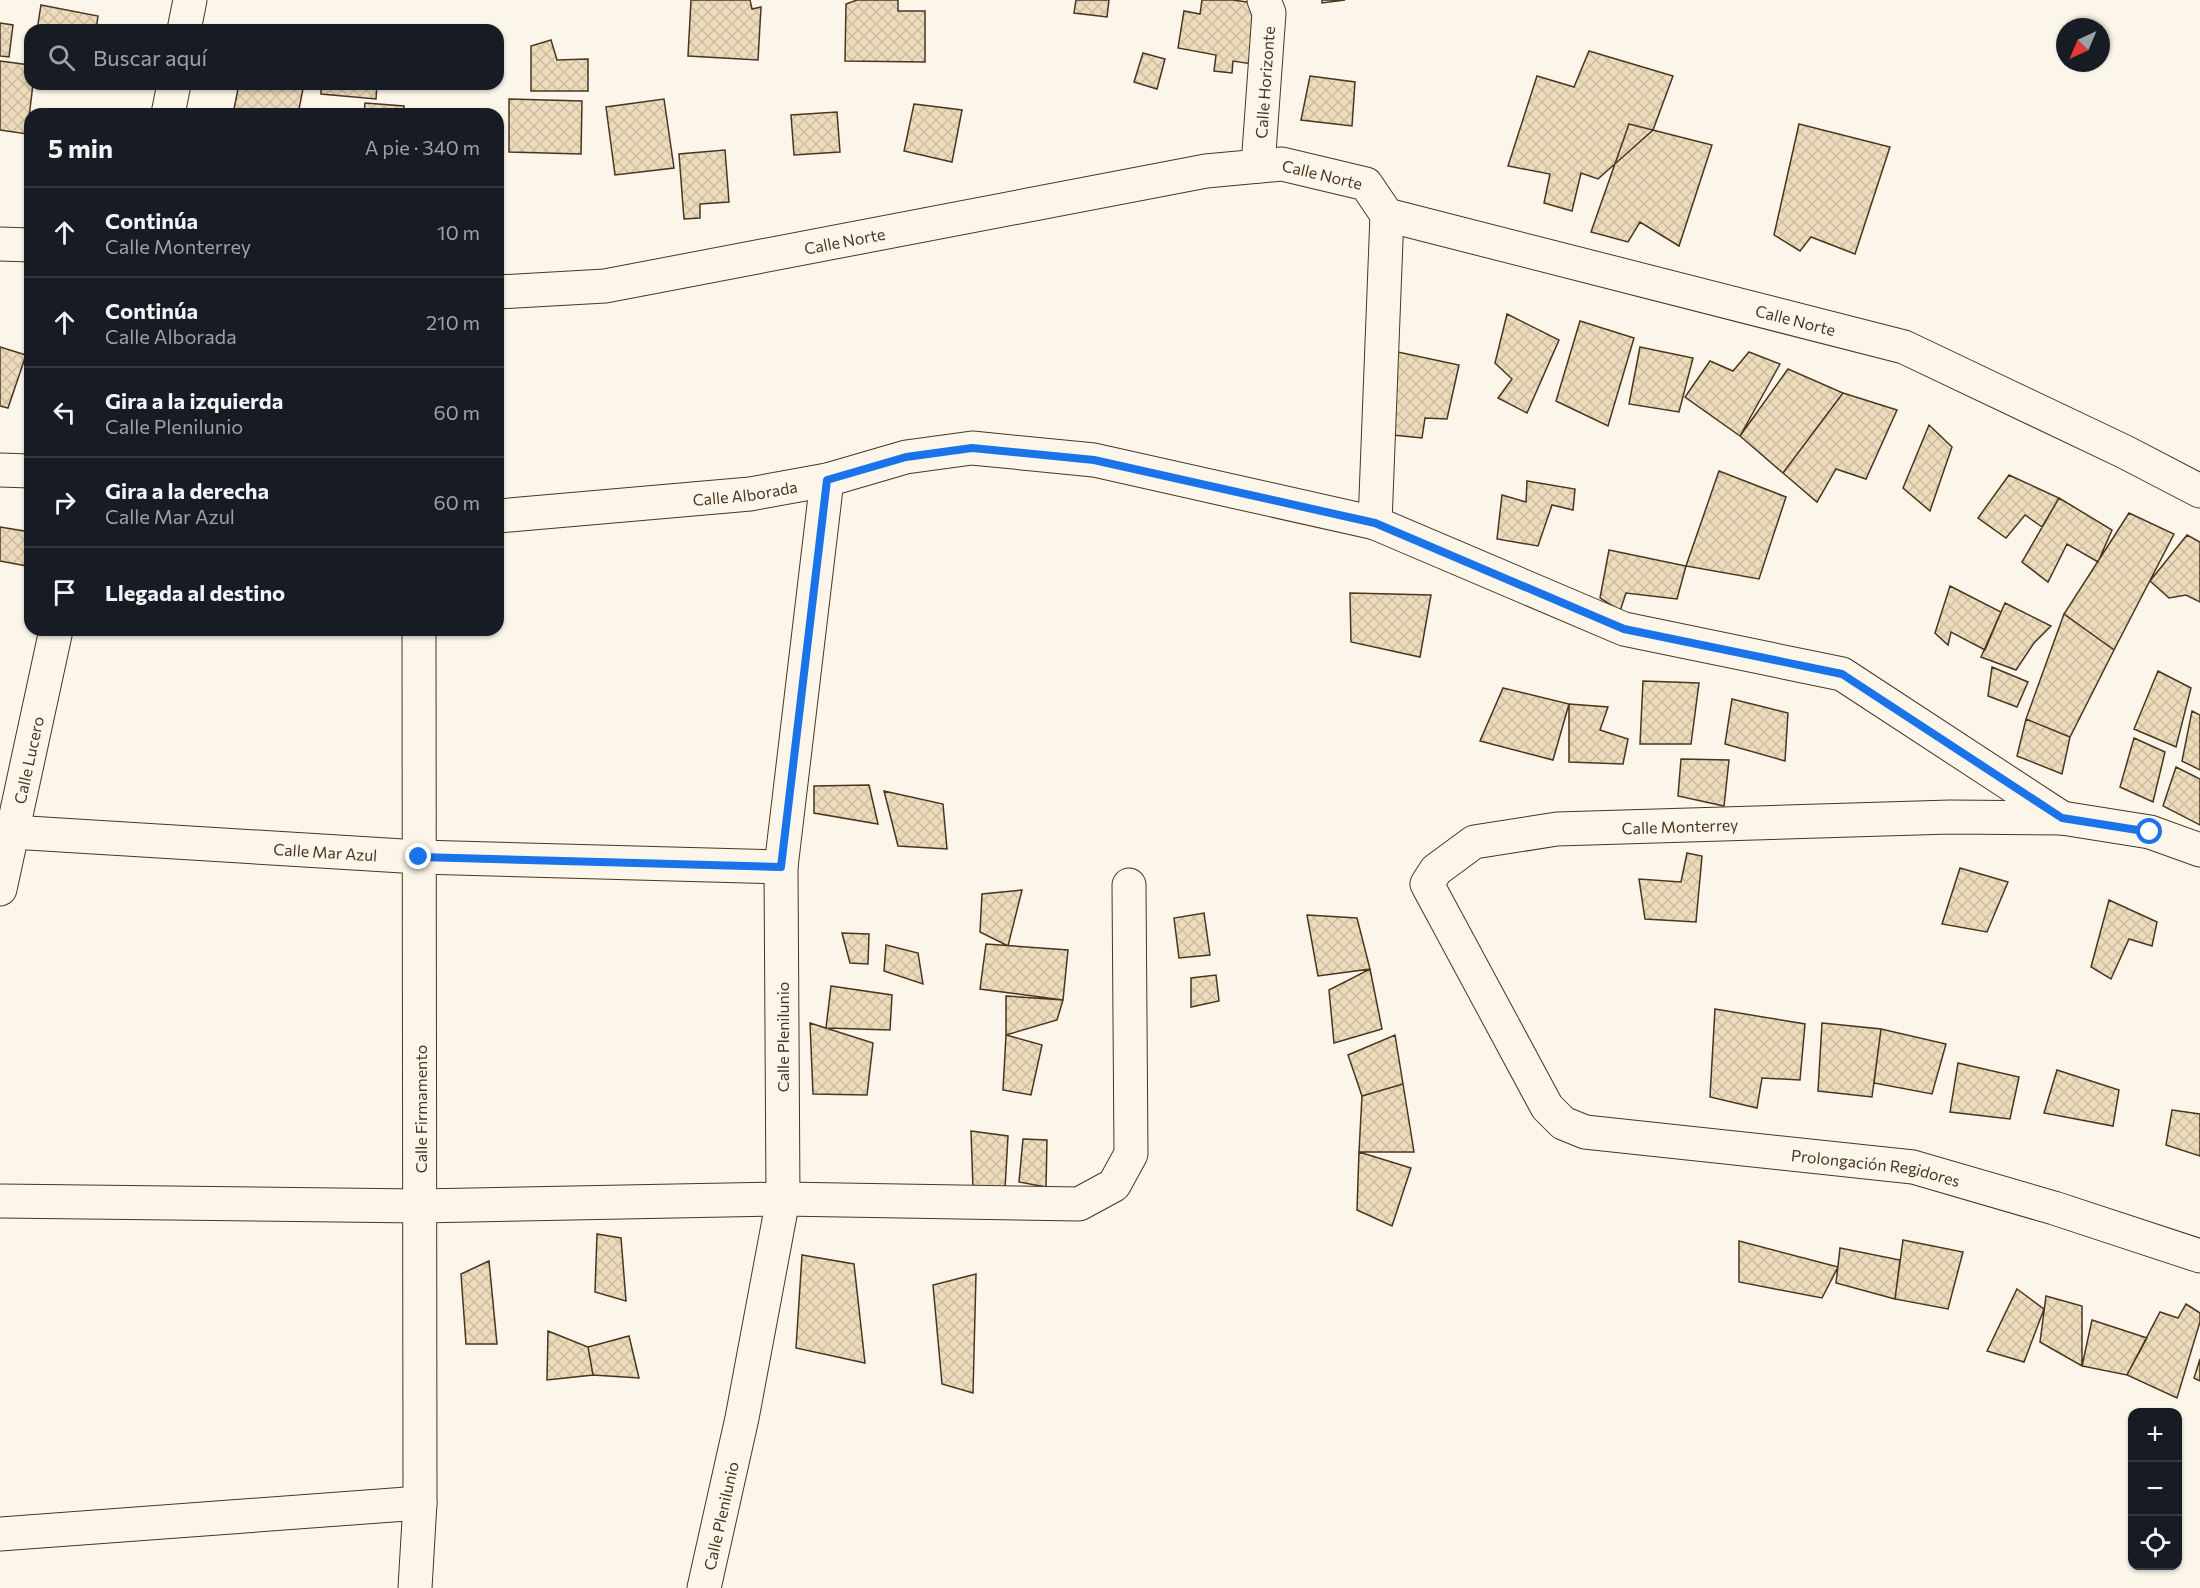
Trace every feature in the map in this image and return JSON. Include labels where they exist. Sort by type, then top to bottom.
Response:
[{"type":"street","points":[[185,24],[190,0]]},
{"type":"street","name":"Calle Horizonte","points":[[1258,166],[1269,13],[1264,0]]},
{"type":"street","points":[[169,108],[173,90]]},
{"type":"street","name":"Calle Norte","points":[[504,292],[605,286],[1206,171],[1282,164],[1366,184],[1387,215],[1904,347],[2200,491]]},
{"type":"street","points":[[1375,523],[1387,215]]},
{"type":"street","points":[[0,244],[24,245]]},
{"type":"street","name":"Calle Alborada","points":[[504,515],[750,494],[827,480],[906,457],[972,448],[1094,460],[1375,523],[1624,629],[1842,674],[2062,818]]},
{"type":"street","points":[[0,470],[24,471]]},
{"type":"street","name":"Calle Plenilunio","points":[[704,1588],[742,1418],[783,1199],[781,867],[827,480]]},
{"type":"street","name":"Calle Lucero","points":[[0,889],[55,636]]},
{"type":"street","name":"Calle Firmamento","points":[[415,1588],[420,1503],[419,636]]},
{"type":"street","name":"Calle Monterrey","points":[[1547,1107],[1427,884],[1436,870],[1474,842],[1557,830],[1950,817],[2062,818],[2150,832],[2200,850]]},
{"type":"street","name":"Calle Mar Azul","points":[[12,832],[419,857],[781,867]]},
{"type":"street","points":[[0,1201],[420,1206],[783,1199],[1079,1204],[1114,1185],[1131,1154],[1129,885]]},
{"type":"street","name":"Prolongación Regidores","points":[[1547,1107],[1563,1123],[1585,1132],[1913,1167],[2054,1208],[2200,1256]]},
{"type":"street","points":[[0,1534],[420,1503]]},
{"type":"building","points":[[691,0],[750,0],[752,9],[761,7],[758,60],[688,56]]},
{"type":"building","points":[[857,0],[898,0],[898,11],[925,11],[925,62],[845,61],[846,4]]},
{"type":"building","points":[[1076,0],[1109,0],[1107,17],[1074,13]]},
{"type":"building","points":[[1202,0],[1233,0],[1261,4],[1252,64],[1233,61],[1232,73],[1214,71],[1216,55],[1178,48],[1184,11],[1200,14]]},
{"type":"building","points":[[1322,0],[1345,0],[1322,3]]},
{"type":"building","points":[[41,5],[98,16],[97,24],[38,24]]},
{"type":"building","points":[[0,23],[13,25],[9,57],[0,56]]},
{"type":"building","points":[[551,40],[557,60],[588,59],[588,91],[531,91],[531,46]]},
{"type":"building","points":[[1589,51],[1673,76],[1653,130],[1598,179],[1581,173],[1572,211],[1544,203],[1550,174],[1508,166],[1537,76],[1574,87]]},
{"type":"building","points":[[1143,53],[1165,59],[1157,89],[1134,82]]},
{"type":"building","points":[[0,61],[24,64],[24,90],[32,90],[30,108],[24,108],[24,134],[0,130]]},
{"type":"building","points":[[1310,76],[1355,82],[1352,126],[1301,120]]},
{"type":"building","points":[[238,90],[303,90],[299,108],[234,108]]},
{"type":"building","points":[[321,90],[377,90],[376,99],[321,94]]},
{"type":"building","points":[[509,99],[582,101],[581,154],[509,152]]},
{"type":"building","points":[[664,99],[674,168],[615,175],[606,107]]},
{"type":"building","points":[[365,103],[404,106],[404,108],[365,108]]},
{"type":"building","points":[[914,104],[962,110],[952,162],[904,151]]},
{"type":"building","points":[[837,112],[840,152],[794,155],[791,115]]},
{"type":"building","points":[[1629,124],[1712,145],[1679,246],[1640,222],[1628,242],[1591,232]]},
{"type":"building","points":[[1799,124],[1890,147],[1855,254],[1811,237],[1800,251],[1774,235]]},
{"type":"building","points":[[725,150],[729,202],[700,204],[700,218],[684,219],[679,154]]},
{"type":"building","points":[[1507,314],[1559,340],[1527,413],[1498,398],[1512,379],[1495,363]]},
{"type":"building","points":[[1580,321],[1634,338],[1608,426],[1556,401]]},
{"type":"building","points":[[0,347],[24,354],[24,361],[8,408],[0,406]]},
{"type":"building","points":[[1640,347],[1693,358],[1679,412],[1629,404]]},
{"type":"building","points":[[1393,351],[1459,365],[1447,419],[1425,418],[1422,438],[1393,435]]},
{"type":"building","points":[[1749,352],[1780,364],[1740,436],[1685,397],[1710,361],[1733,371]]},
{"type":"building","points":[[1788,369],[1843,393],[1783,473],[1740,436]]},
{"type":"building","points":[[1843,393],[1897,410],[1866,479],[1836,469],[1817,502],[1783,473]]},
{"type":"building","points":[[1929,425],[1952,447],[1930,511],[1903,488]]},
{"type":"building","points":[[1719,471],[1786,497],[1759,579],[1686,566]]},
{"type":"building","points":[[2009,475],[2059,498],[2042,527],[2025,515],[2006,538],[1978,518]]},
{"type":"building","points":[[1527,481],[1575,489],[1573,510],[1552,505],[1538,546],[1497,539],[1502,495],[1526,502]]},
{"type":"building","points":[[2059,498],[2112,530],[2098,562],[2067,544],[2048,582],[2022,562]]},
{"type":"building","points":[[2129,513],[2174,534],[2114,650],[2064,614]]},
{"type":"building","points":[[0,527],[24,531],[24,565],[0,561]]},
{"type":"building","points":[[2187,535],[2200,542],[2200,602],[2186,595],[2169,598],[2150,581]]},
{"type":"building","points":[[1609,550],[1686,566],[1677,599],[1626,593],[1620,611],[1600,598]]},
{"type":"building","points":[[1950,586],[2001,612],[1985,650],[1951,632],[1948,645],[1935,633]]},
{"type":"building","points":[[1350,593],[1431,595],[1420,657],[1351,642]]},
{"type":"building","points":[[2005,603],[2051,626],[2034,643],[2016,670],[1981,657]]},
{"type":"building","points":[[2064,614],[2114,650],[2070,737],[2026,719]]},
{"type":"building","points":[[1992,667],[2028,682],[2017,707],[1988,696]]},
{"type":"building","points":[[2158,671],[2191,688],[2176,747],[2134,729]]},
{"type":"building","points":[[1643,681],[1699,683],[1691,744],[1640,744]]},
{"type":"building","points":[[1503,688],[1569,704],[1553,760],[1480,741]]},
{"type":"building","points":[[1732,699],[1788,713],[1785,761],[1725,744]]},
{"type":"building","points":[[1569,704],[1608,707],[1600,730],[1628,739],[1623,764],[1569,762]]},
{"type":"building","points":[[2192,711],[2200,715],[2200,770],[2182,761]]},
{"type":"building","points":[[2026,719],[2070,737],[2062,774],[2017,756]]},
{"type":"building","points":[[2134,738],[2165,752],[2153,802],[2120,787]]},
{"type":"building","points":[[1681,759],[1729,760],[1724,806],[1678,796]]},
{"type":"building","points":[[2176,767],[2200,779],[2200,825],[2163,806]]},
{"type":"building","points":[[869,785],[878,824],[814,813],[814,786]]},
{"type":"building","points":[[884,791],[943,804],[947,849],[898,846]]},
{"type":"building","points":[[1687,853],[1702,856],[1696,922],[1645,919],[1639,879],[1681,882]]},
{"type":"building","points":[[1960,868],[2008,882],[1987,932],[1942,924]]},
{"type":"building","points":[[1022,890],[1008,946],[980,932],[982,894]]},
{"type":"building","points":[[2109,900],[2157,922],[2152,946],[2129,939],[2111,979],[2091,967]]},
{"type":"building","points":[[1204,913],[1210,955],[1179,958],[1174,918]]},
{"type":"building","points":[[1307,915],[1357,918],[1370,969],[1318,976]]},
{"type":"building","points":[[842,933],[869,934],[868,964],[850,963]]},
{"type":"building","points":[[986,944],[1068,950],[1063,1000],[980,989]]},
{"type":"building","points":[[886,945],[918,953],[923,984],[884,971]]},
{"type":"building","points":[[1370,969],[1382,1029],[1334,1043],[1329,990]]},
{"type":"building","points":[[1216,975],[1219,1001],[1191,1007],[1191,978]]},
{"type":"building","points":[[831,986],[892,995],[890,1030],[826,1028]]},
{"type":"building","points":[[1006,996],[1063,1000],[1057,1020],[1006,1035]]},
{"type":"building","points":[[1715,1009],[1805,1024],[1800,1080],[1762,1078],[1757,1108],[1710,1097]]},
{"type":"building","points":[[810,1023],[873,1043],[867,1095],[813,1094]]},
{"type":"building","points":[[1822,1023],[1881,1029],[1872,1097],[1818,1091]]},
{"type":"building","points":[[1881,1029],[1946,1044],[1932,1094],[1874,1083]]},
{"type":"building","points":[[1006,1035],[1042,1045],[1031,1095],[1003,1090]]},
{"type":"building","points":[[1395,1035],[1403,1084],[1362,1096],[1348,1055]]},
{"type":"building","points":[[1958,1063],[2019,1077],[2010,1119],[1950,1112]]},
{"type":"building","points":[[2057,1070],[2119,1090],[2113,1126],[2044,1113]]},
{"type":"building","points":[[1403,1084],[1414,1152],[1359,1152],[1362,1096]]},
{"type":"building","points":[[2172,1110],[2200,1114],[2200,1156],[2166,1145]]},
{"type":"building","points":[[971,1131],[1008,1136],[1005,1189],[973,1189]]},
{"type":"building","points":[[1023,1139],[1047,1140],[1046,1187],[1019,1182]]},
{"type":"building","points":[[1359,1152],[1411,1168],[1392,1226],[1357,1210]]},
{"type":"building","points":[[597,1234],[621,1238],[626,1301],[595,1292]]},
{"type":"building","points":[[1903,1240],[1963,1252],[1948,1309],[1895,1299]]},
{"type":"building","points":[[1739,1241],[1838,1267],[1822,1298],[1739,1282]]},
{"type":"building","points":[[1840,1248],[1900,1260],[1895,1299],[1836,1283]]},
{"type":"building","points":[[802,1255],[854,1264],[865,1363],[796,1348]]},
{"type":"building","points":[[489,1261],[497,1344],[466,1344],[461,1274]]},
{"type":"building","points":[[976,1274],[973,1393],[942,1384],[933,1285]]},
{"type":"building","points":[[2017,1289],[2044,1309],[2024,1362],[1987,1351]]},
{"type":"building","points":[[2046,1296],[2082,1306],[2082,1366],[2040,1342]]},
{"type":"building","points":[[2186,1304],[2200,1313],[2200,1322],[2177,1398],[2127,1375],[2160,1312],[2178,1318]]},
{"type":"building","points":[[2092,1320],[2147,1338],[2127,1375],[2082,1366]]},
{"type":"building","points":[[548,1331],[588,1347],[593,1375],[547,1380]]},
{"type":"building","points":[[629,1336],[639,1378],[593,1375],[588,1347]]},
{"type":"building","points":[[2200,1359],[2200,1381],[2194,1378]]},
{"type":"route","points":[[419,857],[781,867],[827,480],[906,457],[972,448],[1094,460],[1375,523],[1624,629],[1842,674],[2062,818],[2150,832]]}]
